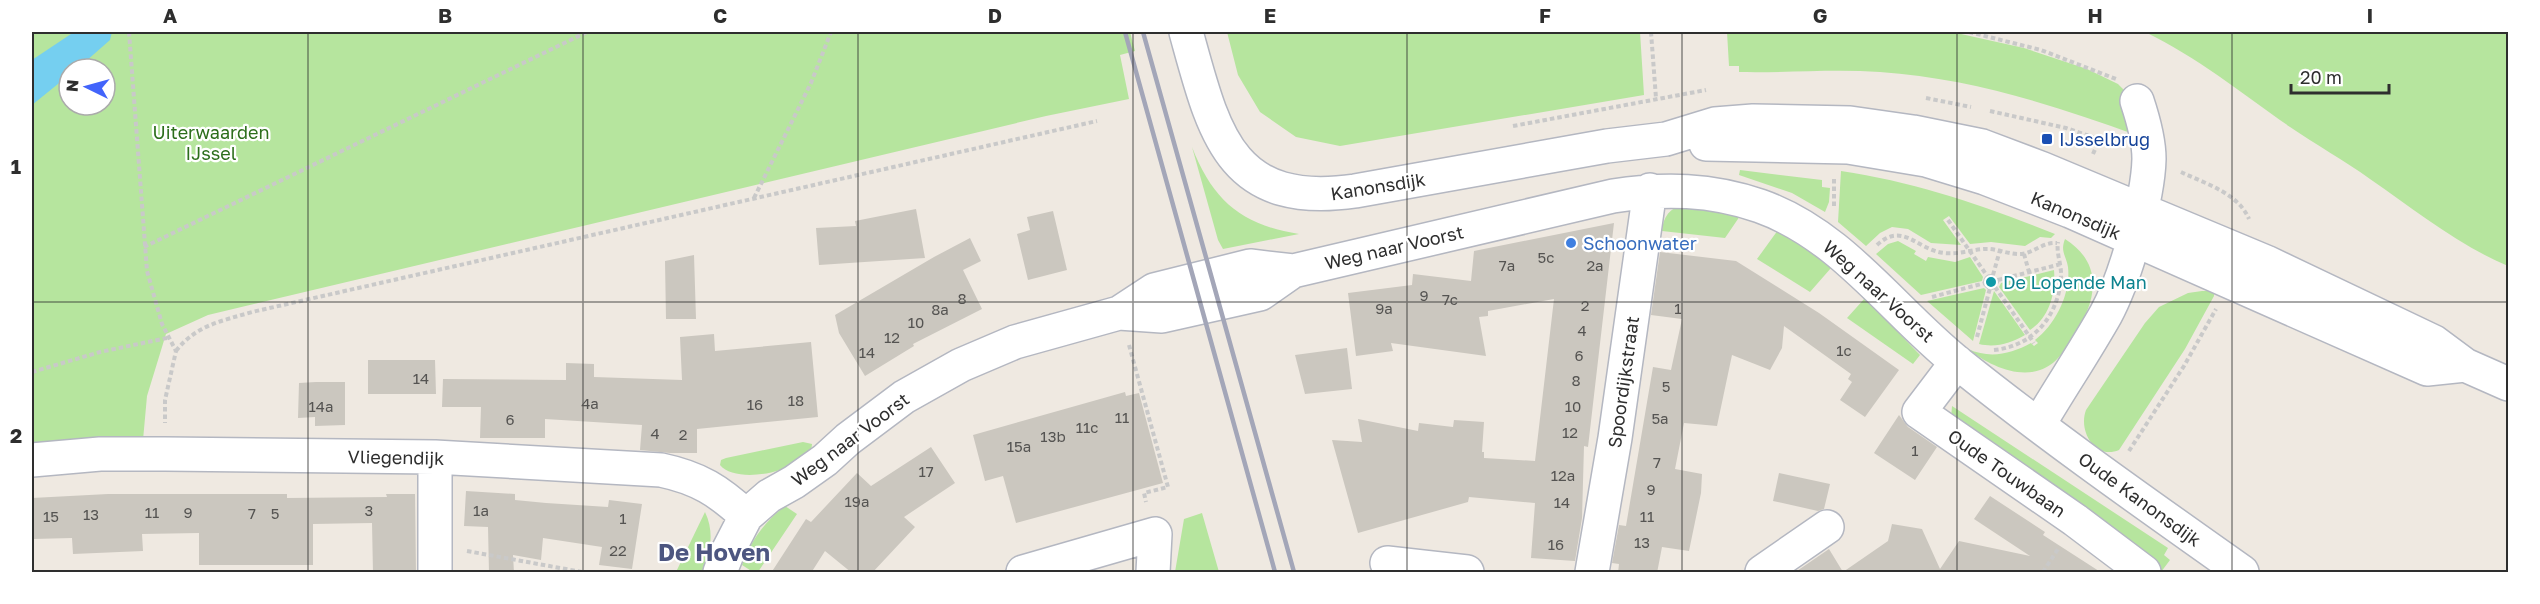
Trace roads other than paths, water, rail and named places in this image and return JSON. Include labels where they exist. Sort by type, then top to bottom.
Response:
[{"type":"street","name":"Kanonsdijk","points":[[1186,32],[1201,87],[1218,129],[1245,170],[1259,181],[1281,190],[1327,195],[1355,191],[1607,146],[1666,139],[1715,124],[1753,121],[1850,123],[1913,132],[1982,146],[2075,198],[2137,225],[2229,283],[2427,369],[2465,365]]},
{"type":"street","points":[[2039,424],[2106,313],[2116,292],[2137,225],[2149,159],[2143,118],[2137,101]]},
{"type":"street","name":"Weg naar Voorst","points":[[720,573],[746,516],[769,496],[825,460],[875,417],[933,380],[1015,342],[1119,313],[1154,290],[1250,266],[1293,271],[1613,196],[1650,190],[1684,190],[1713,194],[1761,206],[1797,223],[1821,239],[1862,273],[1897,306],[1973,350],[2039,424]]},
{"type":"street","name":"Spoordijkstraat","points":[[1592,573],[1615,438],[1650,190]]},
{"type":"street","name":"Kanonsdijk","points":[[2137,225],[2243,253],[2434,342],[2465,365],[2508,384]]},
{"type":"street","name":"Oude Touwbaan","points":[[1973,350],[1919,412],[2075,520],[2144,573]]},
{"type":"street","name":"Oude Kanonsdijk","points":[[2039,424],[2111,480],[2242,573]]},
{"type":"street","name":"Vliegendijk","points":[[32,460],[100,454],[435,457],[661,470],[704,484],[720,493],[746,516]]},
{"type":"street","points":[[435,457],[435,559]]},
{"type":"street","points":[[1762,573],[1827,527]]},
{"type":"street","points":[[1023,573],[1155,534],[1153,573]]},
{"type":"street","points":[[1387,562],[1467,573]]},
{"type":"water","points":[[74,32],[112,32],[110,40],[91,57],[57,57],[57,85],[32,105],[32,60]]},
{"type":"railway","points":[[1125,32],[1275,572]]},
{"type":"railway","points":[[1143,32],[1294,572]]},
{"type":"place","name":"IJsselbrug","points":[[2047,139]]},
{"type":"place","name":"Schoonwater","points":[[1571,243]]},
{"type":"place","name":"De Lopende Man","points":[[1991,282]]},
{"type":"district","name":"De Hoven","points":[[714,551]]},
{"type":"park label","name":"Uiterwaarden IJssel","points":[[211,142]]}]
